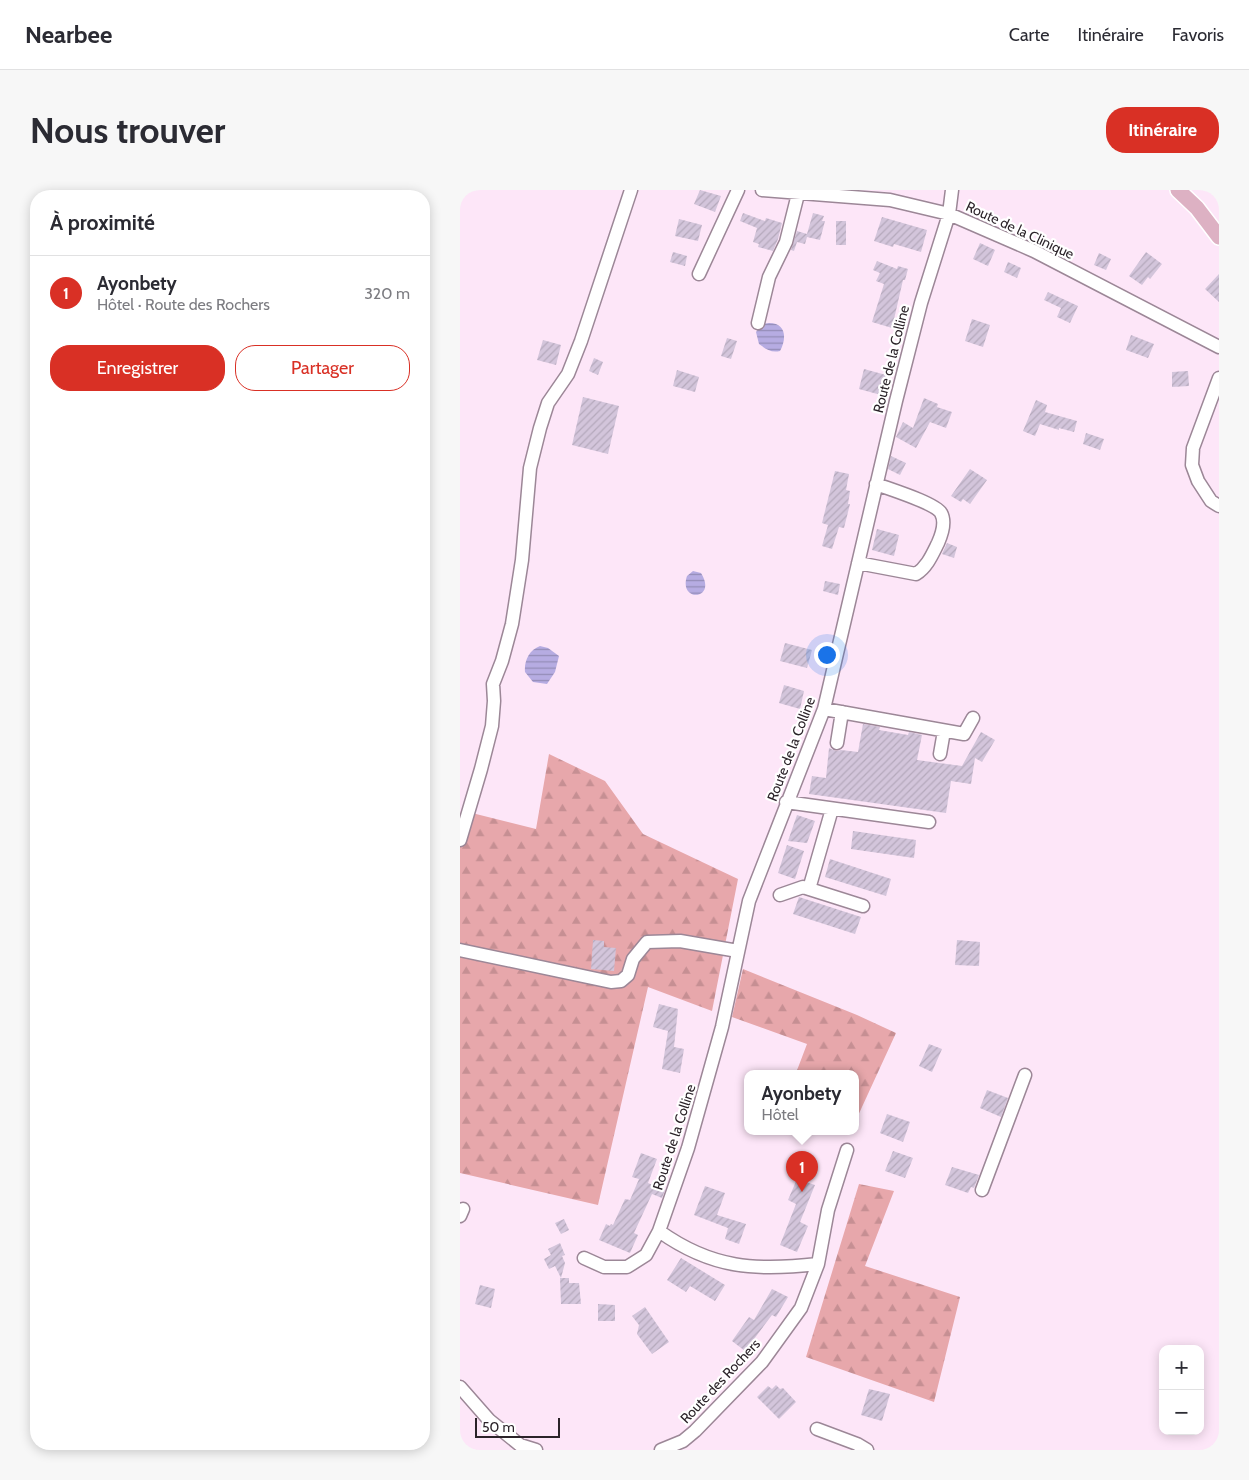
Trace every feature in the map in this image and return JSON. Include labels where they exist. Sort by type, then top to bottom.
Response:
[{"type":"main road","points":[[1178,190],[1197,208],[1219,237]]},
{"type":"street","points":[[460,840],[482,769],[492,726],[493,684],[502,661],[512,624],[522,560],[530,468],[533,455],[548,403],[568,374],[581,341],[631,190]]},
{"type":"street","points":[[699,274],[738,190]]},
{"type":"street","name":"Route de la Clinique","points":[[762,190],[890,200],[949,214],[1034,251],[1219,347]]},
{"type":"street","name":"Route de la Colline","points":[[584,1258],[604,1267],[627,1267],[646,1255],[659,1231],[688,1148],[722,1027],[749,901],[786,802],[824,709],[876,484],[921,303],[949,214],[952,190]]},
{"type":"street","points":[[758,322],[769,277],[786,242],[798,194]]},
{"type":"street","points":[[1219,378],[1193,448],[1192,464],[1198,481],[1211,501],[1219,506]]},
{"type":"street","points":[[858,563],[916,574],[923,570],[943,532],[943,518],[940,510],[876,484]]},
{"type":"street","points":[[824,709],[964,734],[973,718]]},
{"type":"street","points":[[837,743],[842,712]]},
{"type":"street","points":[[940,754],[944,730]]},
{"type":"street","points":[[786,802],[928,822]]},
{"type":"street","points":[[809,889],[832,809]]},
{"type":"street","points":[[780,894],[802,887],[863,906]]},
{"type":"street","points":[[460,950],[611,982],[621,981],[628,975],[633,959],[646,942],[680,941],[738,951]]},
{"type":"street","points":[[982,1190],[1025,1075]]},
{"type":"street","name":"Route des Rochers","points":[[666,1449],[683,1441],[695,1431],[762,1362],[801,1308],[818,1264],[828,1210],[847,1150]]},
{"type":"street","points":[[659,1231],[689,1250],[721,1262],[762,1268],[787,1268],[818,1264]]},
{"type":"street","points":[[460,1387],[489,1420],[520,1445],[536,1450]]},
{"type":"street","points":[[817,1428],[867,1450]]},
{"type":"green space","points":[[549,754],[605,781],[643,834],[738,879],[712,1011],[648,987],[598,1205],[460,1173],[460,828],[464,811],[536,829]]},
{"type":"green space","points":[[743,969],[857,1015],[896,1033],[859,1113],[859,1070],[797,1070],[807,1044],[732,1017]]},
{"type":"green space","points":[[859,1184],[894,1191],[865,1266],[960,1297],[934,1402],[806,1357]]},
{"type":"shaded area","points":[[769,323],[779,326],[784,332],[784,341],[780,351],[771,351],[759,344],[756,332],[762,324]]},
{"type":"shaded area","points":[[693,571],[701,573],[705,582],[705,589],[697,595],[688,591],[686,585],[687,576]]},
{"type":"shaded area","points":[[540,646],[548,648],[559,656],[555,672],[547,684],[533,682],[525,672],[528,656]]},
{"type":"building","points":[[700,190],[721,196],[715,212],[694,204]]},
{"type":"building","points":[[743,213],[765,221],[766,218],[782,223],[773,251],[758,247],[759,244],[753,242],[757,228],[740,221]]},
{"type":"building","points":[[813,213],[824,216],[822,221],[825,221],[820,240],[807,237],[805,244],[797,242],[794,251],[791,250],[797,231],[807,234]]},
{"type":"building","points":[[882,217],[927,230],[921,252],[894,244],[893,247],[874,241]]},
{"type":"building","points":[[679,219],[702,225],[698,241],[675,236]]},
{"type":"building","points":[[836,221],[846,221],[846,245],[836,245]]},
{"type":"building","points":[[980,243],[995,250],[988,266],[973,259]]},
{"type":"building","points":[[673,252],[687,256],[685,266],[670,262]]},
{"type":"building","points":[[1146,252],[1162,264],[1150,279],[1148,277],[1142,285],[1129,276]]},
{"type":"building","points":[[1099,253],[1111,259],[1106,270],[1094,265]]},
{"type":"building","points":[[877,261],[897,269],[898,266],[908,269],[905,280],[903,280],[892,328],[872,322],[884,284],[876,281],[880,273],[873,270]]},
{"type":"building","points":[[1008,262],[1021,268],[1017,278],[1004,272]]},
{"type":"building","points":[[1219,274],[1219,302],[1205,289]]},
{"type":"building","points":[[1048,292],[1078,306],[1070,323],[1057,317],[1061,308],[1044,300]]},
{"type":"building","points":[[972,319],[990,325],[983,347],[965,341]]},
{"type":"building","points":[[1131,335],[1154,344],[1148,358],[1126,350]]},
{"type":"building","points":[[727,338],[737,341],[731,359],[721,356]]},
{"type":"building","points":[[543,340],[561,345],[556,365],[537,360]]},
{"type":"building","points":[[594,358],[603,362],[598,375],[589,371]]},
{"type":"building","points":[[864,369],[886,375],[881,395],[859,389]]},
{"type":"building","points":[[677,370],[699,377],[695,392],[673,386]]},
{"type":"building","points":[[1188,371],[1189,386],[1172,387],[1172,372]]},
{"type":"building","points":[[583,397],[619,406],[608,454],[572,445]]},
{"type":"building","points":[[924,398],[938,404],[937,407],[952,412],[946,428],[930,422],[916,448],[896,437],[903,422],[913,428]]},
{"type":"building","points":[[1036,400],[1047,405],[1045,412],[1077,421],[1074,432],[1040,424],[1035,436],[1023,431]]},
{"type":"building","points":[[1086,433],[1104,439],[1100,450],[1083,444]]},
{"type":"building","points":[[891,456],[906,463],[900,475],[888,469]]},
{"type":"building","points":[[970,469],[987,480],[970,504],[963,499],[961,502],[951,496]]},
{"type":"building","points":[[835,471],[849,474],[846,490],[850,491],[848,504],[850,504],[844,528],[839,527],[832,549],[822,546],[828,525],[822,523]]},
{"type":"building","points":[[877,529],[899,535],[894,556],[872,550]]},
{"type":"building","points":[[947,543],[957,547],[954,558],[942,554]]},
{"type":"building","points":[[825,581],[840,584],[838,595],[823,591]]},
{"type":"building","points":[[785,643],[812,650],[807,668],[780,661]]},
{"type":"building","points":[[784,685],[804,691],[800,709],[779,703]]},
{"type":"building","points":[[863,724],[880,727],[879,730],[908,735],[909,732],[922,735],[917,760],[962,766],[981,732],[995,740],[982,762],[975,758],[971,784],[951,781],[946,813],[809,794],[812,776],[826,778],[829,748],[836,751],[858,752]]},
{"type":"building","points":[[797,815],[815,821],[807,843],[788,841]]},
{"type":"building","points":[[853,831],[916,840],[914,858],[851,849]]},
{"type":"building","points":[[787,845],[804,851],[795,879],[778,873]]},
{"type":"building","points":[[830,859],[891,879],[886,896],[825,877]]},
{"type":"building","points":[[799,897],[861,917],[855,934],[793,914]]},
{"type":"building","points":[[593,940],[604,941],[604,947],[616,948],[614,971],[591,969]]},
{"type":"building","points":[[957,940],[980,942],[979,966],[955,965]]},
{"type":"building","points":[[659,1004],[678,1009],[674,1047],[684,1049],[680,1073],[662,1069],[668,1031],[653,1027]]},
{"type":"building","points":[[929,1044],[942,1049],[932,1072],[919,1066]]},
{"type":"building","points":[[987,1090],[1008,1098],[1001,1117],[980,1108]]},
{"type":"building","points":[[887,1114],[910,1122],[903,1142],[880,1133]]},
{"type":"building","points":[[893,1151],[913,1158],[905,1178],[885,1171]]},
{"type":"building","points":[[641,1153],[657,1159],[648,1183],[665,1190],[662,1198],[652,1194],[634,1233],[638,1235],[630,1253],[599,1240],[606,1224],[613,1225],[625,1199],[630,1200],[639,1179],[632,1177]]},
{"type":"building","points":[[952,1167],[979,1175],[974,1188],[971,1187],[968,1193],[945,1185]]},
{"type":"building","points":[[797,1179],[815,1185],[800,1222],[808,1226],[797,1252],[780,1245],[796,1204],[788,1200]]},
{"type":"building","points":[[705,1186],[725,1193],[717,1215],[746,1224],[739,1244],[725,1239],[728,1228],[694,1215]]},
{"type":"building","points":[[564,1219],[569,1230],[561,1234],[555,1223]]},
{"type":"building","points":[[560,1243],[565,1255],[562,1256],[565,1263],[561,1278],[555,1266],[549,1269],[544,1259],[551,1255],[548,1249]]},
{"type":"building","points":[[681,1258],[725,1285],[715,1301],[690,1286],[686,1292],[667,1280]]},
{"type":"building","points":[[560,1278],[569,1278],[569,1283],[579,1283],[581,1304],[561,1304]]},
{"type":"building","points":[[480,1285],[495,1289],[491,1308],[475,1304]]},
{"type":"building","points":[[772,1289],[788,1297],[776,1317],[772,1315],[745,1351],[732,1341],[749,1317],[754,1320]]},
{"type":"building","points":[[598,1304],[615,1305],[615,1321],[598,1321]]},
{"type":"building","points":[[645,1307],[669,1342],[652,1354],[637,1334],[639,1325],[632,1316]]},
{"type":"building","points":[[776,1385],[780,1389],[783,1388],[796,1402],[779,1419],[757,1397],[768,1386],[772,1389]]},
{"type":"building","points":[[869,1389],[890,1394],[882,1421],[861,1415]]},
{"type":"place","name":"Ayonbety","points":[[802,1192]]}]
